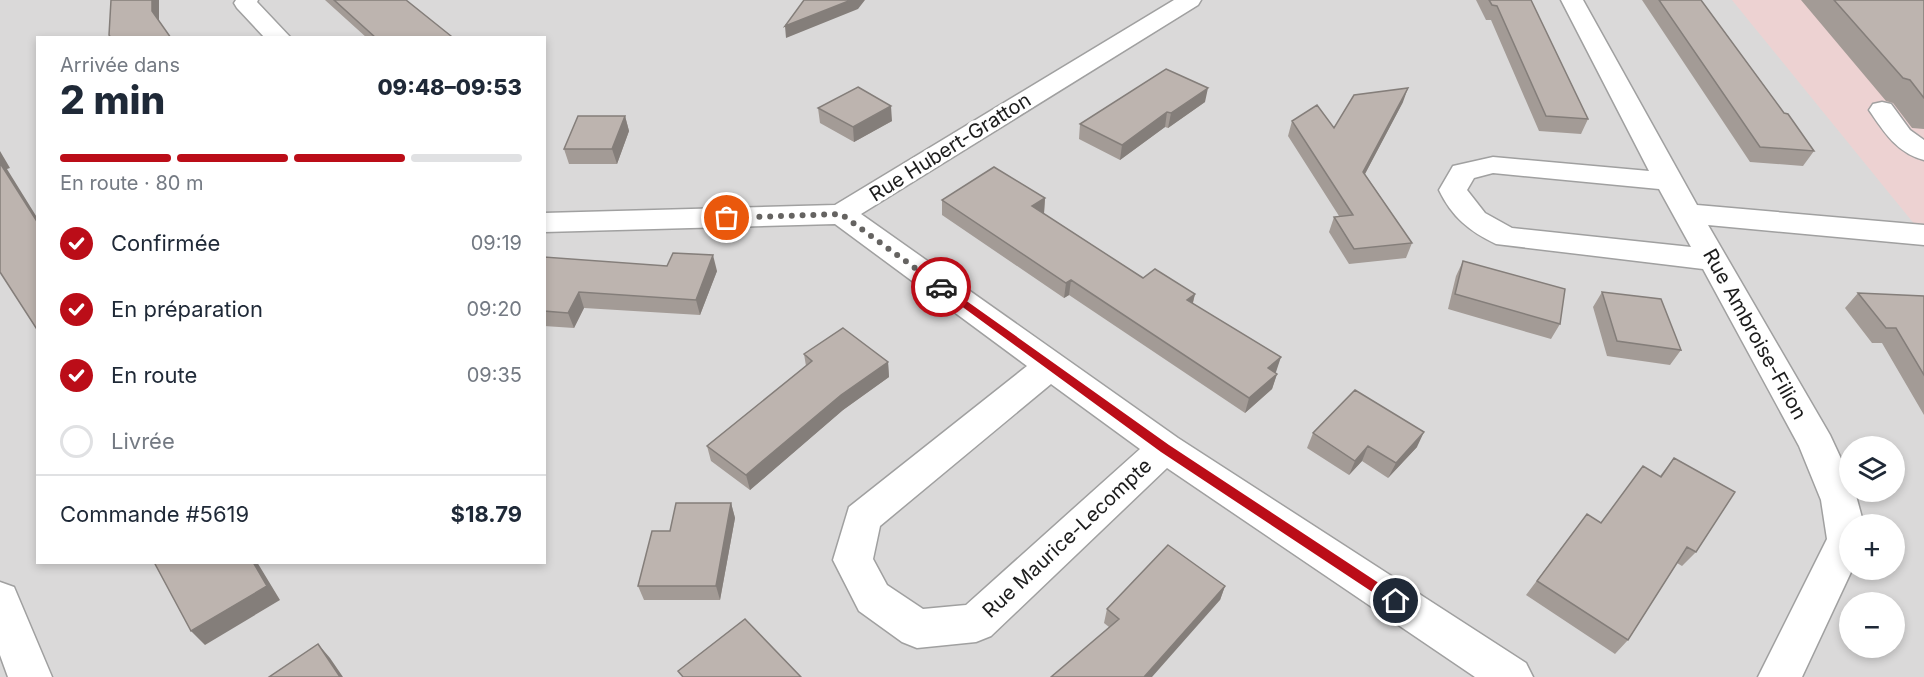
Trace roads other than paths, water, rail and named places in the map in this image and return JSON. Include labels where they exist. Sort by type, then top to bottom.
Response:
[{"type":"street","points":[[247,0],[245,3],[277,36]]},
{"type":"street","name":"Rue Hubert-Gratton","points":[[546,223],[841,214],[1190,0]]},
{"type":"street","name":"Rue Ambroise-Filion","points":[[1572,0],[1669,181],[1817,445],[1840,500],[1847,539],[1780,677]]},
{"type":"street","points":[[1882,110],[1900,136],[1924,152]]},
{"type":"street","points":[[1669,181],[1493,165],[1463,172],[1453,190],[1462,210],[1485,227],[1508,237],[1713,260]]},
{"type":"street","points":[[1688,213],[1772,223],[1924,235]]},
{"type":"street","name":"Rue Maurice-Lecompte","points":[[841,214],[1165,448],[1511,677]]},
{"type":"street","name":"Rue Maurice-Lecompte","points":[[1050,366],[863,518],[853,560],[873,598],[917,629],[976,623],[1165,448]]},
{"type":"street","points":[[0,600],[30,677]]}]
